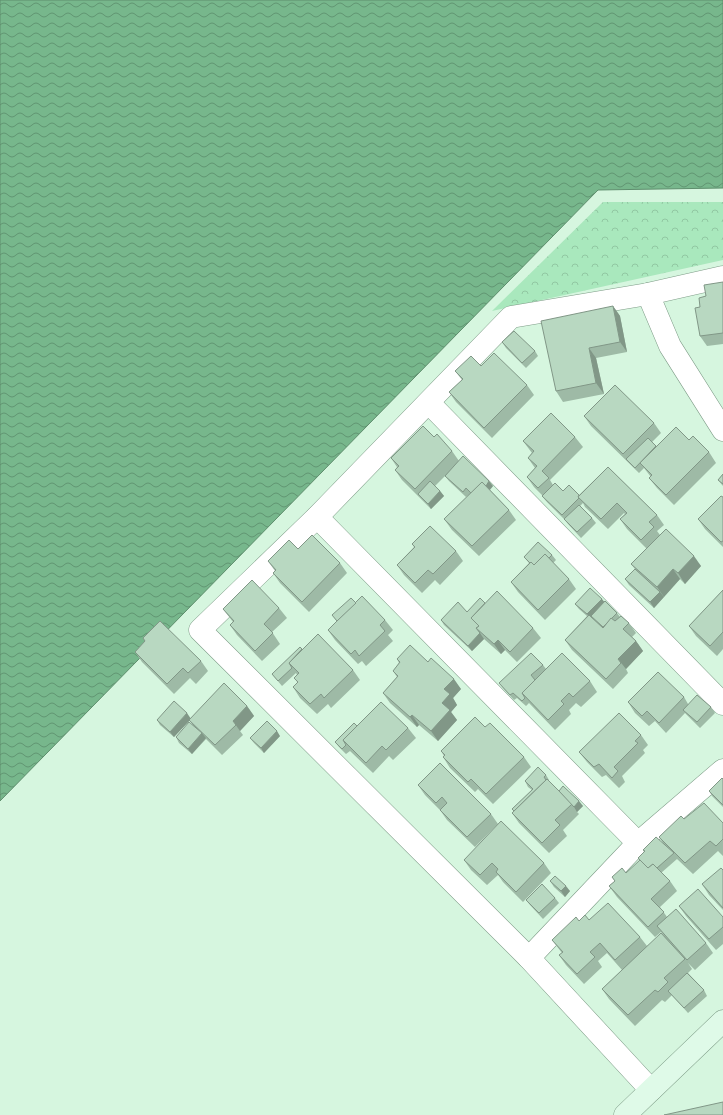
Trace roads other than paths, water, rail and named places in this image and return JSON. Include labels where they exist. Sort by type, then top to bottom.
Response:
[{"type":"street","points":[[651,1090],[529,958],[200,630],[317,516],[429,403],[511,317],[648,294],[723,277]]},
{"type":"street","points":[[648,294],[670,346],[723,430]]},
{"type":"street","points":[[429,403],[723,704]]},
{"type":"street","points":[[317,516],[638,844]]},
{"type":"street","points":[[529,958],[638,844],[723,770]]},
{"type":"street","points":[[625,1115],[723,1021]]},
{"type":"water","points":[[0,0],[723,0],[723,188],[598,190],[0,801]]}]
